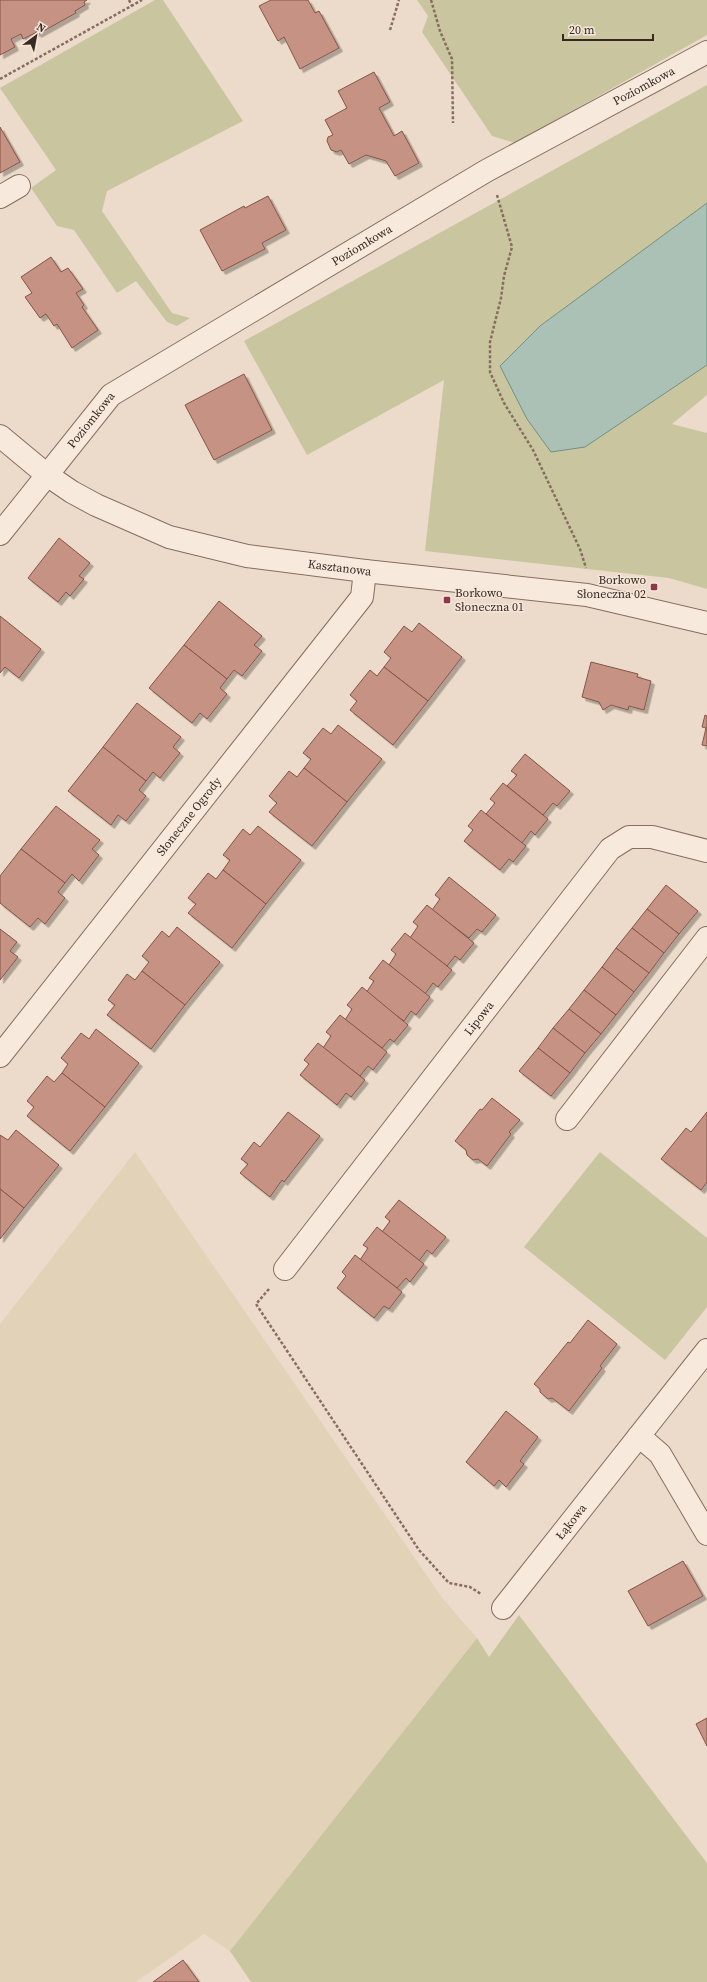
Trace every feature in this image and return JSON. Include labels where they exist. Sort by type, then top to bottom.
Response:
[{"type":"street","name":"Poziomkowa","points":[[0,534],[111,395],[486,171],[707,52]]},
{"type":"street","points":[[0,197],[19,186]]},
{"type":"street","name":"Kasztanowa","points":[[0,436],[47,475],[96,505],[169,537],[247,556],[365,571],[587,595],[707,623]]},
{"type":"street","name":"Słoneczne Ogrody","points":[[0,1056],[362,597],[365,571]]},
{"type":"street","name":"Lipowa","points":[[285,1269],[610,849],[629,837],[652,837],[707,851]]},
{"type":"street","points":[[567,1119],[707,938]]},
{"type":"street","name":"Łąkowa","points":[[503,1608],[707,1350]]},
{"type":"street","points":[[639,1436],[660,1454],[707,1534]]},
{"type":"path","points":[[129,0],[132,6]]},
{"type":"path","points":[[0,80],[142,0]]},
{"type":"path","points":[[390,30],[400,0]]},
{"type":"path","points":[[431,0],[440,31],[452,59],[453,123]]},
{"type":"path","points":[[486,171],[495,186],[512,247],[504,276],[501,298],[490,342],[490,372],[504,403],[533,450],[580,549],[586,572]]},
{"type":"path","points":[[256,1304],[419,1550],[449,1583],[470,1586],[503,1608]]},
{"type":"shaded area","points":[[155,0],[163,0],[243,121],[107,191],[102,211],[172,313],[190,318],[177,326],[167,322],[136,281],[117,293],[74,230],[57,226],[31,188],[56,170],[0,88]]},
{"type":"shaded area","points":[[417,0],[707,0],[707,35],[515,143],[492,136],[422,32],[428,16]]},
{"type":"shaded area","points":[[707,85],[707,203],[540,326],[585,447],[707,365],[707,395],[672,424],[707,433],[707,589],[669,578],[425,551],[444,380],[307,455],[244,341]]},
{"type":"shaded area","points":[[707,203],[707,365],[585,447],[551,452],[527,419],[500,366],[540,326]]},
{"type":"shaded area","points":[[135,1152],[443,1599],[477,1638],[230,1951],[204,1934],[136,1982],[0,1982],[0,1324]]},
{"type":"shaded area","points":[[600,1152],[707,1238],[707,1307],[665,1360],[524,1247]]},
{"type":"shaded area","points":[[519,1615],[707,1863],[707,1982],[251,1982],[230,1951],[477,1638],[489,1657]]},
{"type":"building","points":[[0,0],[87,0],[84,2],[85,5],[75,11],[76,13],[38,34],[37,32],[23,39],[21,34],[11,39],[15,47],[0,55]]},
{"type":"building","points":[[271,0],[308,0],[315,13],[319,11],[339,48],[300,69],[284,37],[278,41],[259,6]]},
{"type":"building","points":[[374,72],[390,102],[379,108],[394,136],[402,131],[419,163],[395,176],[386,161],[366,155],[349,164],[341,150],[337,152],[331,150],[327,141],[328,137],[333,135],[325,120],[347,108],[338,91]]},
{"type":"building","points":[[0,127],[20,162],[0,173]]},
{"type":"building","points":[[268,196],[286,230],[262,243],[265,249],[222,271],[200,230],[244,206],[245,208]]},
{"type":"building","points":[[51,257],[61,272],[68,268],[83,289],[76,293],[84,305],[82,307],[98,330],[72,348],[57,324],[54,326],[46,314],[40,318],[25,297],[32,293],[21,277]]},
{"type":"building","points":[[244,374],[272,430],[214,460],[185,405]]},
{"type":"building","points":[[59,538],[90,563],[79,576],[84,579],[70,596],[66,592],[58,602],[28,578]]},
{"type":"building","points":[[219,601],[262,636],[254,645],[262,651],[242,676],[234,670],[227,679],[184,645]]},
{"type":"building","points":[[0,616],[41,649],[19,678],[5,667],[0,673]]},
{"type":"building","points":[[419,623],[462,657],[428,701],[384,667],[391,658],[384,652],[404,626],[412,632]]},
{"type":"building","points":[[184,645],[227,679],[220,688],[227,694],[207,719],[200,713],[192,723],[149,688]]},
{"type":"building","points":[[591,662],[638,674],[637,677],[651,681],[644,710],[629,706],[628,710],[611,705],[603,710],[599,702],[582,697]]},
{"type":"building","points":[[384,667],[428,701],[393,745],[350,710],[357,701],[350,695],[370,670],[377,676]]},
{"type":"building","points":[[137,703],[181,737],[173,747],[180,753],[160,778],[153,772],[146,781],[103,747]]},
{"type":"building","points":[[705,715],[707,716],[707,746],[702,745],[706,728],[702,727]]},
{"type":"building","points":[[338,725],[382,759],[347,802],[304,768],[311,759],[303,753],[323,728],[331,734]]},
{"type":"building","points":[[103,747],[146,781],[139,790],[146,796],[126,821],[118,815],[111,825],[68,791]]},
{"type":"building","points":[[525,754],[570,791],[557,806],[553,803],[543,815],[507,786],[517,775],[511,771]]},
{"type":"building","points":[[304,768],[347,802],[312,846],[269,812],[277,803],[269,796],[289,771],[297,777]]},
{"type":"building","points":[[503,783],[548,819],[535,835],[531,831],[522,843],[486,814],[495,803],[490,799]]},
{"type":"building","points":[[56,806],[100,840],[92,849],[99,855],[79,881],[72,874],[65,883],[21,849]]},
{"type":"building","points":[[481,810],[526,846],[513,862],[509,859],[500,870],[464,841],[473,830],[468,826]]},
{"type":"building","points":[[258,826],[301,860],[266,904],[223,870],[230,860],[223,855],[243,829],[250,835]]},
{"type":"building","points":[[21,849],[65,883],[58,892],[65,898],[45,924],[38,918],[30,927],[0,903],[0,876]]},
{"type":"building","points":[[223,870],[266,904],[232,948],[188,913],[196,904],[188,898],[208,873],[216,879]]},
{"type":"building","points":[[449,877],[496,915],[482,932],[477,929],[469,938],[432,910],[440,899],[435,895]]},
{"type":"building","points":[[666,885],[698,911],[679,934],[647,909]]},
{"type":"building","points":[[427,905],[474,943],[460,960],[455,956],[447,966],[410,938],[418,926],[413,922]]},
{"type":"building","points":[[647,909],[679,934],[664,953],[632,928]]},
{"type":"building","points":[[177,927],[220,962],[185,1005],[142,971],[149,962],[142,956],[162,931],[169,937]]},
{"type":"building","points":[[632,928],[664,953],[649,973],[616,948]]},
{"type":"building","points":[[0,929],[17,942],[10,951],[18,957],[0,980]]},
{"type":"building","points":[[405,933],[452,970],[438,987],[433,983],[425,994],[389,965],[396,954],[391,950]]},
{"type":"building","points":[[616,948],[649,973],[634,992],[602,967]]},
{"type":"building","points":[[383,960],[430,997],[416,1015],[411,1011],[404,1021],[366,993],[374,981],[369,978]]},
{"type":"building","points":[[602,967],[634,992],[616,1015],[584,990]]},
{"type":"building","points":[[142,971],[185,1005],[151,1049],[107,1015],[115,1005],[108,1000],[127,974],[135,980]]},
{"type":"building","points":[[362,987],[408,1025],[394,1042],[390,1039],[382,1048],[345,1020],[352,1009],[347,1005]]},
{"type":"building","points":[[584,990],[616,1015],[601,1034],[569,1009]]},
{"type":"building","points":[[569,1009],[601,1034],[585,1053],[553,1028]]},
{"type":"building","points":[[340,1015],[387,1052],[373,1070],[368,1066],[360,1076],[323,1048],[331,1036],[326,1032]]},
{"type":"building","points":[[553,1028],[585,1053],[570,1073],[538,1048]]},
{"type":"building","points":[[96,1029],[139,1063],[105,1107],[62,1073],[68,1064],[61,1058],[81,1033],[89,1039]]},
{"type":"building","points":[[318,1043],[365,1080],[351,1097],[346,1093],[337,1105],[300,1075],[309,1064],[304,1060]]},
{"type":"building","points":[[538,1048],[570,1073],[551,1096],[519,1071]]},
{"type":"building","points":[[62,1073],[105,1107],[70,1151],[27,1116],[34,1107],[27,1101],[47,1076],[54,1082]]},
{"type":"building","points":[[492,1098],[520,1120],[509,1132],[511,1134],[487,1166],[478,1159],[473,1160],[467,1155],[466,1150],[455,1141],[480,1109],[482,1110]]},
{"type":"building","points":[[288,1112],[320,1136],[284,1182],[282,1180],[270,1197],[240,1173],[248,1164],[241,1159],[254,1142],[260,1147]]},
{"type":"building","points":[[707,1112],[707,1182],[701,1190],[661,1159],[686,1128],[691,1132]]},
{"type":"building","points":[[16,1130],[59,1165],[24,1208],[0,1189],[0,1135],[8,1140]]},
{"type":"building","points":[[0,1189],[24,1208],[0,1239]]},
{"type":"building","points":[[399,1200],[446,1237],[432,1254],[427,1250],[419,1261],[382,1232],[390,1221],[385,1217]]},
{"type":"building","points":[[377,1227],[424,1264],[410,1282],[406,1278],[397,1288],[360,1260],[368,1248],[363,1245]]},
{"type":"building","points":[[355,1255],[402,1292],[389,1309],[384,1306],[374,1318],[337,1288],[346,1276],[342,1272]]},
{"type":"building","points":[[588,1320],[617,1344],[600,1366],[602,1368],[569,1411],[552,1398],[548,1399],[534,1384]]},
{"type":"building","points":[[506,1411],[538,1437],[520,1461],[524,1464],[506,1487],[499,1480],[494,1486],[466,1462]]},
{"type":"building","points":[[683,1561],[703,1596],[648,1626],[628,1591]]},
{"type":"building","points":[[707,1718],[707,1746],[696,1724]]},
{"type":"building","points":[[183,1960],[199,1982],[153,1982]]},
{"type":"place","name":"Borkowo Słoneczna 02","points":[[654,587]]},
{"type":"place","name":"Borkowo Słoneczna 01","points":[[447,600]]}]
